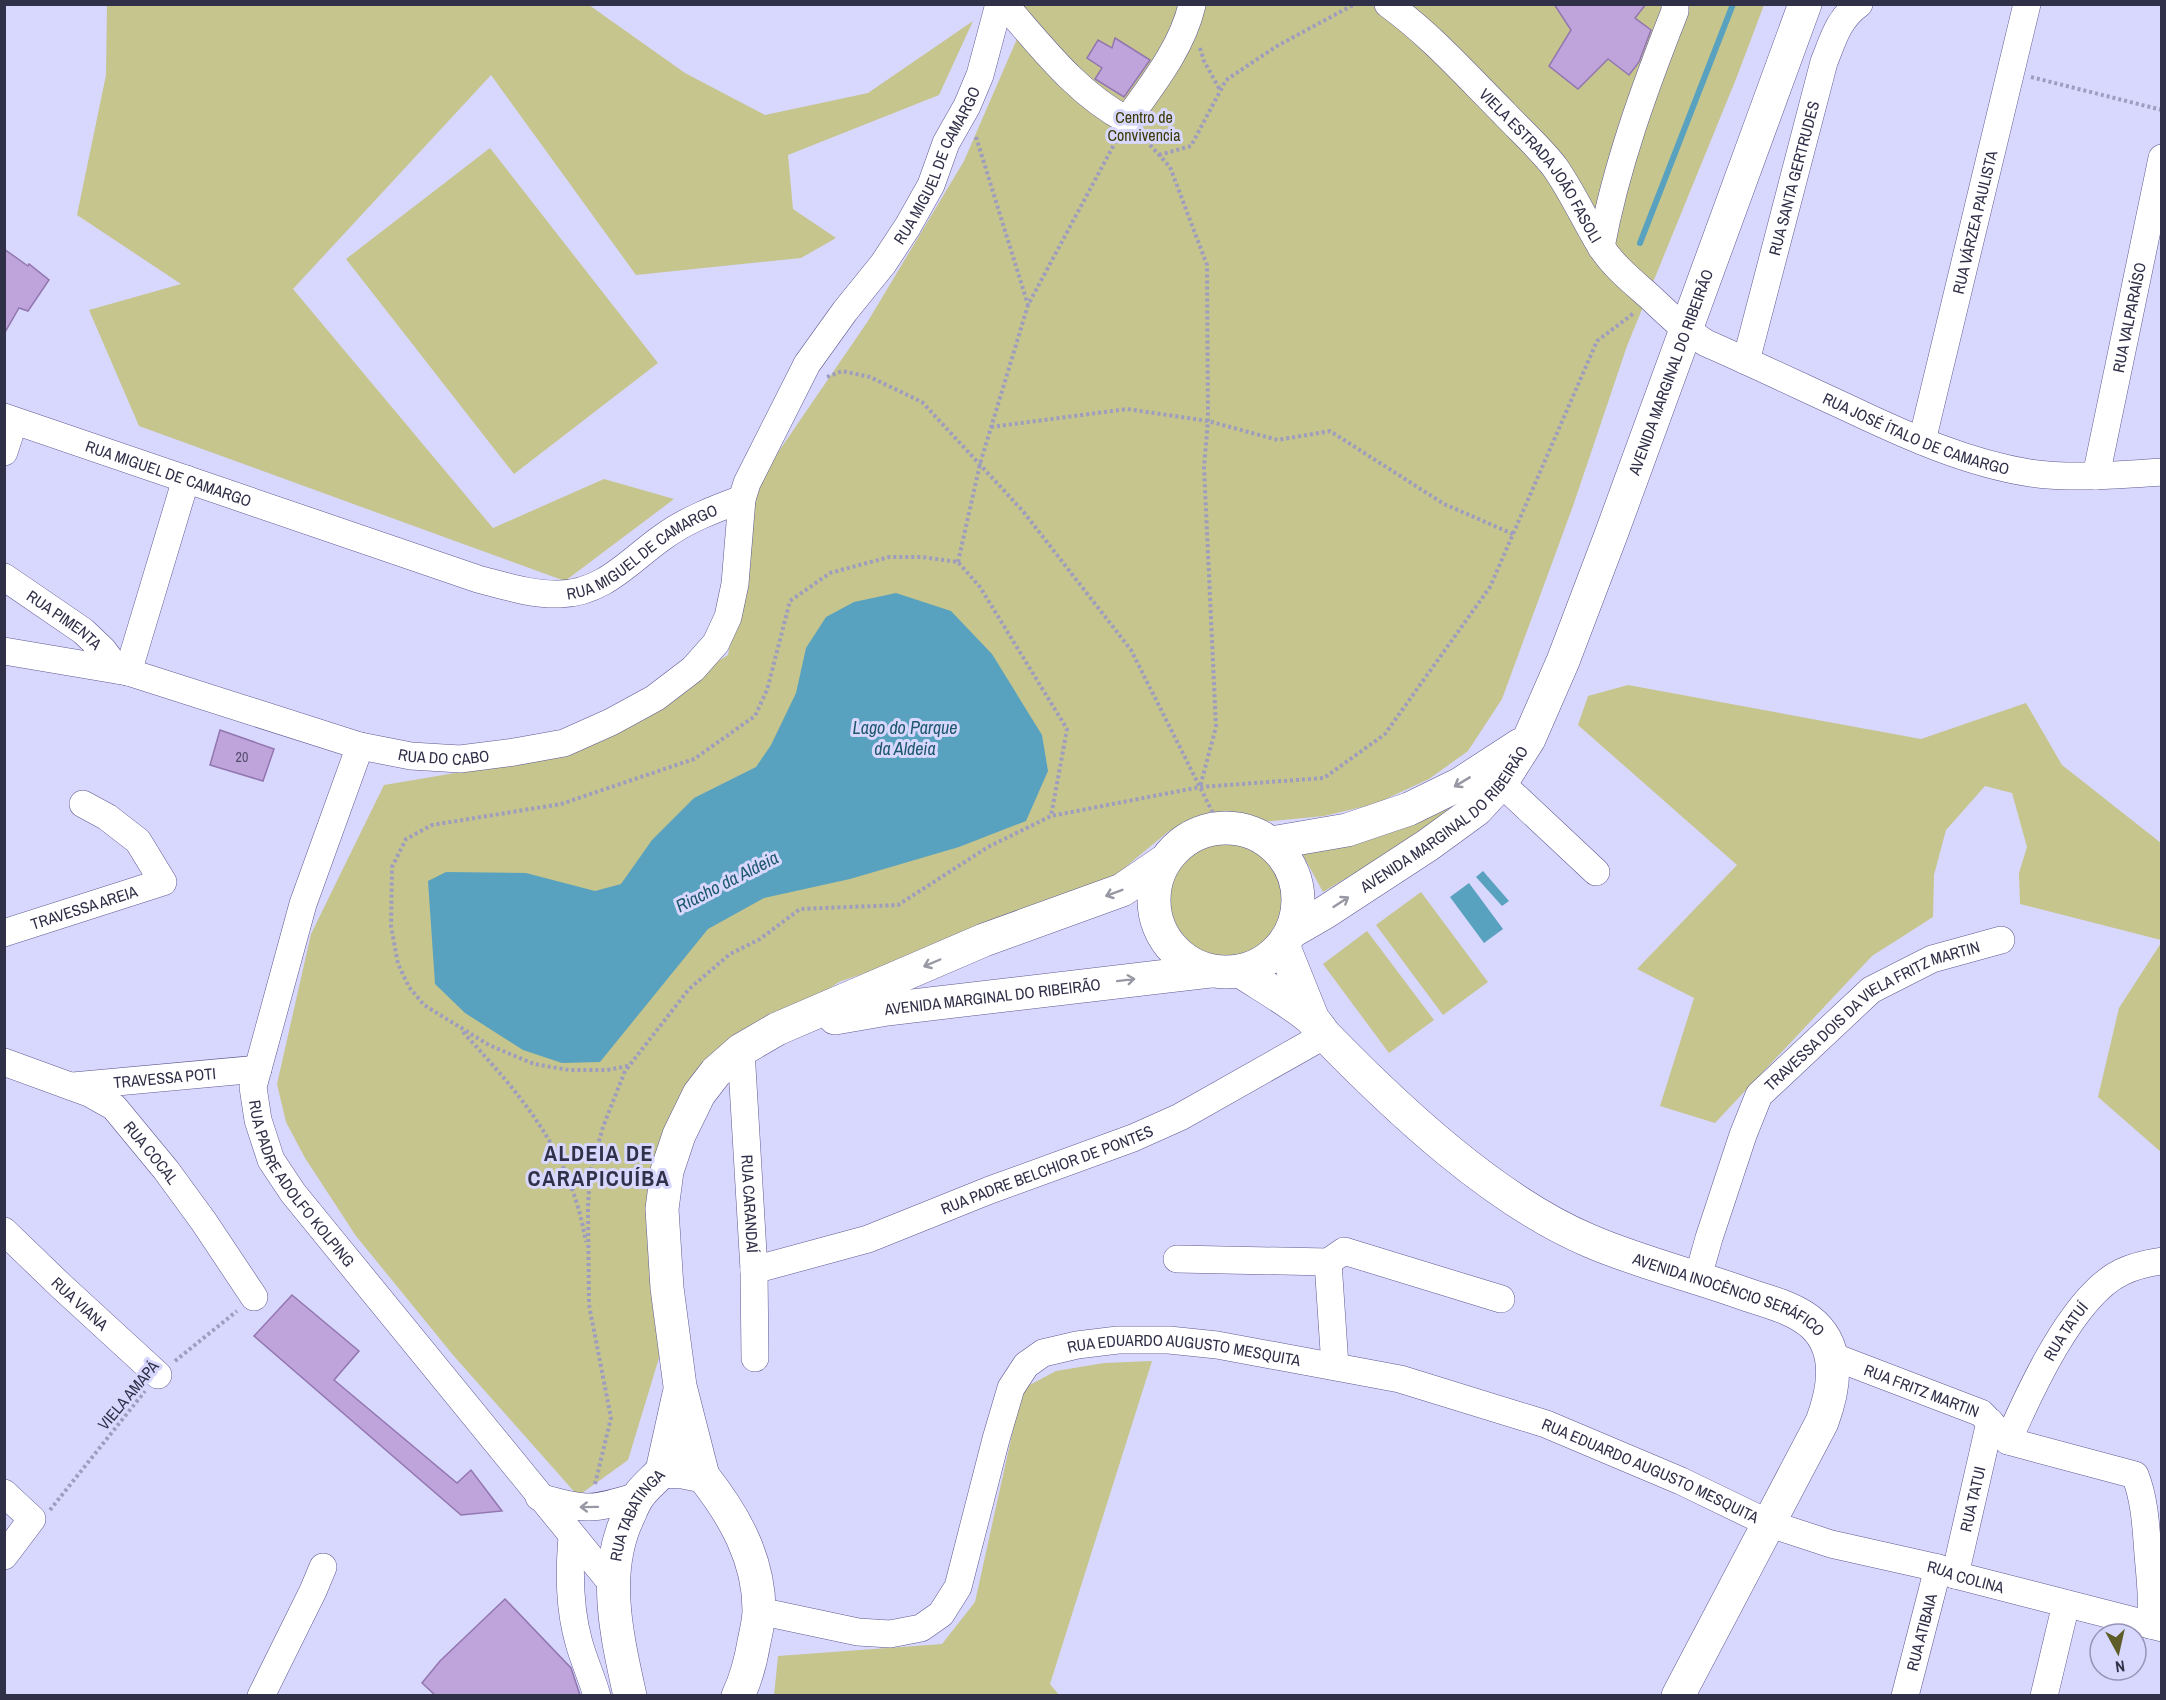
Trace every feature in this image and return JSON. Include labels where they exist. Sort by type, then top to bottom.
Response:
[{"type":"main road","name":"AVENIDA MARGINAL DO RIBEIRÃO","points":[[777,1029],[887,1009],[1225,971],[1264,962],[1287,938],[1428,845],[1476,810],[1501,783],[1529,739],[1563,661],[1805,4]]},
{"type":"main road","name":"AVENIDA MARGINAL DO RIBEIRÃO","points":[[1272,843],[1347,830],[1409,809],[1460,784],[1529,739]]},
{"type":"main road","name":"AVENIDA MARGINAL DO RIBEIRÃO","points":[[704,1476],[680,1386],[671,1324],[662,1209],[667,1171],[679,1135],[699,1094],[716,1072],[741,1050],[777,1029],[984,940],[1122,891],[1163,862],[1178,845],[1197,833],[1220,827],[1238,828],[1256,834],[1272,843],[1285,858],[1294,875],[1299,894],[1297,914],[1287,938]]},
{"type":"main road","name":"AVENIDA MARGINAL DO RIBEIRÃO","points":[[1163,862],[1154,883],[1153,906],[1159,929],[1171,948],[1189,963],[1225,971]]},
{"type":"main road","name":"AVENIDA INOCÊNCIO SERÁFICO","points":[[1287,938],[1320,1029]]},
{"type":"main road","name":"AVENIDA INOCÊNCIO SERÁFICO","points":[[1225,971],[1320,1029],[1447,1149],[1545,1219],[1589,1241],[1767,1301],[1798,1314],[1813,1325],[1824,1338],[1832,1356],[1833,1378],[1831,1399],[1822,1422],[1678,1695]]},
{"type":"main road","name":"AVENIDA MARGINAL DO RIBEIRÃO","points":[[662,1471],[680,1386]]},
{"type":"main road","name":"RUA TABATINGA","points":[[630,1695],[619,1646],[612,1585],[614,1560],[620,1533],[638,1496],[662,1471],[704,1476]]},
{"type":"main road","points":[[704,1476],[727,1506],[742,1535],[754,1570],[759,1611],[751,1657],[738,1695]]},
{"type":"street","name":"RUA MIGUEL DE CAMARGO","points":[[9,419],[478,579],[527,591],[560,594],[588,590],[614,576],[663,536],[707,513],[742,499],[763,450],[807,364],[845,311],[883,264],[908,226],[930,185],[946,143],[967,106],[980,75],[999,4]]},
{"type":"street","points":[[1004,4],[1059,67],[1103,106],[1127,120],[1175,50],[1183,36],[1191,9]]},
{"type":"street","name":"VIELA ESTRADA JOÃO FASOLI","points":[[1388,4],[1413,23],[1452,59],[1531,139],[1573,195],[1601,247],[1620,271],[1686,331]]},
{"type":"street","points":[[1601,247],[1608,206],[1652,69],[1675,11],[1675,4]]},
{"type":"street","name":"RUA SANTA GERTRUDES","points":[[1746,361],[1824,62],[1838,26],[1859,4]]},
{"type":"street","name":"RUA VÁRZEA PAULISTA","points":[[1922,441],[2027,4]]},
{"type":"street","name":"RUA VALPARAÍSO","points":[[2096,476],[2162,158]]},
{"type":"street","name":"RUA JOSÉ ÍTALO DE CAMARGO","points":[[1686,331],[1706,343],[1922,441],[1999,467],[2031,473],[2096,476],[2162,472]]},
{"type":"street","points":[[4,452],[9,419]]},
{"type":"street","points":[[123,671],[186,479]]},
{"type":"street","name":"RUA DO CABO","points":[[4,651],[123,671],[360,746],[411,756],[460,759],[514,753],[564,743],[611,722],[655,698],[693,669],[716,643],[728,617],[735,584],[742,499]]},
{"type":"street","name":"RUA PIMENTA","points":[[4,577],[83,631],[123,671]]},
{"type":"street","name":"RUA PADRE ADOLFO KOLPING","points":[[360,746],[303,904],[253,1087],[258,1120],[271,1160],[300,1202],[612,1585]]},
{"type":"street","points":[[1501,783],[1596,872]]},
{"type":"street","name":"TRAVESSA AREIA","points":[[4,933],[163,882],[138,841],[107,817],[83,804]]},
{"type":"street","name":"TRAVESSA DOIS DA VIELA FRITZ MARTIN","points":[[1698,1277],[1743,1135],[1759,1095],[1870,990],[1932,959],[2001,940]]},
{"type":"street","name":"RUA PADRE BELCHIOR DE PONTES","points":[[754,1270],[868,1239],[990,1190],[1133,1138],[1180,1117],[1320,1029]]},
{"type":"street","name":"RUA CARANDAÍ","points":[[741,1050],[754,1270],[755,1359]]},
{"type":"street","name":"RUA COCAL","points":[[4,1062],[89,1092],[114,1107],[136,1132],[204,1222],[254,1298]]},
{"type":"street","name":"TRAVESSA POTI","points":[[72,1086],[258,1069]]},
{"type":"street","name":"RUA VIANA","points":[[4,1231],[61,1287],[158,1375]]},
{"type":"street","points":[[1177,1259],[1328,1262],[1344,1251],[1501,1299]]},
{"type":"street","name":"RUA TATUÍ","points":[[1999,1432],[2076,1316],[2100,1287],[2121,1272],[2162,1260]]},
{"type":"street","points":[[1328,1262],[1335,1366]]},
{"type":"street","name":"RUA EDUARDO AUGUSTO MESQUITA","points":[[759,1611],[858,1632],[890,1634],[921,1628],[941,1614],[958,1587],[1011,1388],[1026,1365],[1043,1353],[1077,1345],[1118,1340],[1169,1340],[1217,1345],[1400,1379],[1546,1424],[1681,1481],[1770,1524]]},
{"type":"street","name":"RUA FRITZ MARTIN","points":[[1832,1356],[1981,1413],[1999,1432],[2135,1475],[2141,1489],[2156,1616]]},
{"type":"street","name":"RUA TATUI","points":[[1947,1572],[1999,1432]]},
{"type":"street","points":[[4,1492],[32,1519],[4,1556]]},
{"type":"street","points":[[539,1497],[573,1507],[590,1508],[638,1496]]},
{"type":"street","name":"RUA COLINA","points":[[1770,1524],[1832,1544],[2066,1604],[2156,1616]]},
{"type":"street","points":[[572,1537],[569,1579],[573,1613],[579,1643],[597,1695]]},
{"type":"street","points":[[261,1695],[304,1611],[323,1567]]},
{"type":"street","name":"RUA ATIBAIA","points":[[1905,1695],[1947,1572]]},
{"type":"street","points":[[2044,1695],[2066,1604]]},
{"type":"path","points":[[1159,155],[1191,146],[1226,80],[1277,46],[1355,4]]},
{"type":"path","points":[[1191,9],[1204,61],[1220,91]]},
{"type":"path","points":[[2011,72],[2162,110]]},
{"type":"path","points":[[967,106],[1028,305]]},
{"type":"path","points":[[958,562],[980,464],[1028,305],[1127,120],[1170,168],[1208,265],[1208,421],[1204,467],[1216,727],[1200,787]]},
{"type":"path","points":[[1200,787],[1323,778],[1385,734],[1490,587],[1598,341],[1652,299]]},
{"type":"path","points":[[820,380],[842,371],[870,377],[922,402],[1022,510],[1131,650],[1220,827]]},
{"type":"path","points":[[992,427],[1127,409],[1208,421],[1278,440],[1330,431],[1444,504],[1513,534]]},
{"type":"path","points":[[629,1066],[607,1070],[569,1070],[534,1064],[489,1044],[424,1005],[409,987],[398,964],[391,926],[392,867],[406,839],[432,825],[561,804],[694,759],[755,716],[767,690],[790,601],[830,573],[889,557],[922,557],[958,562],[980,587],[1067,729],[1051,816]]},
{"type":"path","points":[[459,1027],[515,1090],[553,1144],[571,1183],[582,1218],[588,1254]]},
{"type":"path","name":"VIELA AMAPÁ","points":[[32,1519],[51,1509],[158,1375],[254,1298]]},
{"type":"green space","points":[[107,5],[589,5],[685,73],[765,115],[868,93],[973,21],[939,95],[788,155],[793,209],[836,238],[801,258],[636,275],[491,75],[293,289],[493,528],[604,479],[674,499],[565,581],[139,426],[89,310],[181,284],[77,215],[106,75]]},
{"type":"green space","name":"Centro de Convivencia","points":[[1014,5],[1764,5],[1627,346],[1573,506],[1502,699],[1468,751],[1429,779],[1375,804],[1324,816],[1169,831],[1100,888],[989,930],[839,982],[691,1081],[650,1173],[662,1348],[628,1460],[578,1496],[453,1355],[356,1236],[305,1158],[286,1122],[277,1084],[311,934],[384,785],[567,754],[728,655],[757,483],[868,321],[964,161],[1020,32]]},
{"type":"green space","points":[[490,148],[658,363],[514,474],[346,259]]},
{"type":"green space","points":[[1628,685],[1921,739],[2026,703],[2062,765],[2161,843],[2161,940],[2020,904],[2019,873],[2027,847],[2012,793],[1985,786],[1946,830],[1934,875],[1933,917],[1872,956],[1715,1123],[1660,1106],[1694,998],[1637,969],[1737,865],[1578,725],[1588,696]]},
{"type":"green space","points":[[1475,793],[1413,838],[1323,892],[1298,846]]},
{"type":"green space","points":[[1225,836],[1249,841],[1269,855],[1283,875],[1288,899],[1283,923],[1269,943],[1249,957],[1225,962],[1201,957],[1181,943],[1167,923],[1162,899],[1167,875],[1181,855],[1201,841]]},
{"type":"green space","points":[[1421,892],[1488,982],[1443,1015],[1376,925]]},
{"type":"green space","points":[[1367,931],[1434,1020],[1389,1053],[1323,964]]},
{"type":"green space","points":[[2161,943],[2161,1152],[2098,1097],[2119,1008]]},
{"type":"green space","points":[[1152,1361],[1050,1684],[1059,1695],[774,1696],[778,1656],[942,1644],[975,1602],[1022,1389],[1056,1371],[1104,1363]]},
{"type":"water","name":"Lago do Parque da Aldeia","points":[[896,593],[951,611],[992,654],[1042,735],[1048,771],[1026,821],[959,847],[850,879],[764,898],[708,929],[600,1062],[562,1063],[523,1050],[465,1013],[435,984],[428,881],[446,872],[526,873],[595,891],[621,884],[652,840],[694,798],[756,767],[771,745],[796,693],[806,648],[826,617],[854,602]]},
{"type":"water","points":[[1483,871],[1509,901],[1502,906],[1476,877]]},
{"type":"water","points":[[1469,883],[1503,929],[1484,943],[1450,897]]},
{"type":"building","points":[[1554,4],[1646,4],[1635,18],[1651,30],[1639,62],[1629,75],[1608,59],[1578,89],[1549,66],[1571,30]]},
{"type":"building","points":[[1115,38],[1150,60],[1124,97],[1095,79],[1102,68],[1087,58],[1098,40],[1112,48]]},
{"type":"building","points":[[4,249],[28,266],[29,264],[49,280],[28,311],[19,308],[4,334]]},
{"type":"building","points":[[220,730],[274,749],[263,781],[210,765]]},
{"type":"building","points":[[292,1295],[359,1351],[334,1380],[457,1483],[471,1470],[502,1511],[461,1515],[254,1336]]},
{"type":"building","points":[[505,1599],[571,1668],[580,1695],[435,1695],[422,1683],[440,1661]]},
{"type":"waterway","points":[[1640,243],[1733,4]]},
{"type":"district","name":"ALDEIA DE CARAPICUÍBA","points":[[599,1166]]},
{"type":"water label","name":"Riacho da Aldeia","points":[[727,882]]}]
